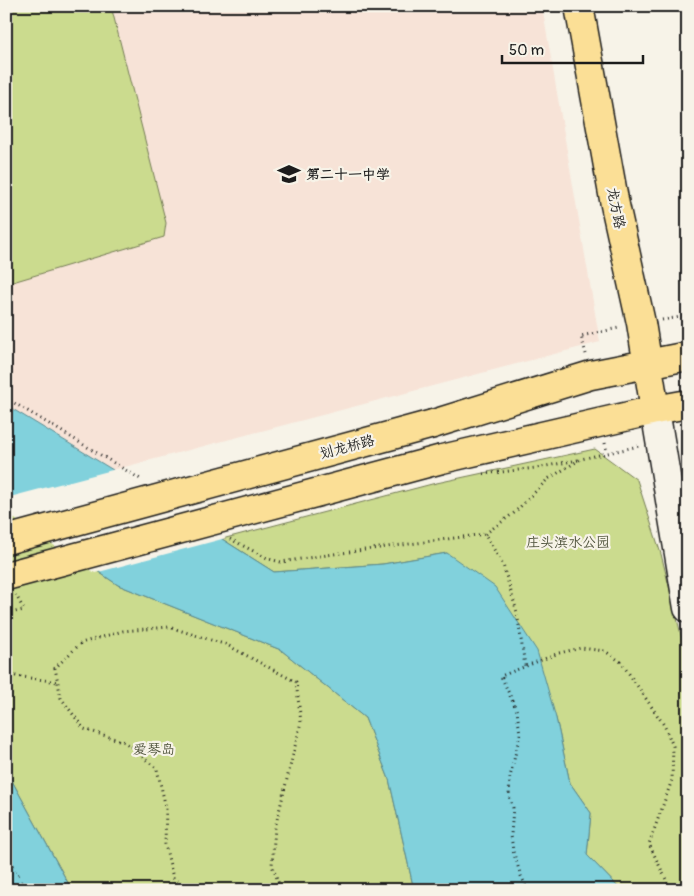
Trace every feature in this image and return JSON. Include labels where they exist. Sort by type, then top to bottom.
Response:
[{"type":"main road","name":"龙方路","points":[[579,6],[615,205],[641,323],[655,410]]},
{"type":"main road","name":"划龙桥路","points":[[6,540],[433,424],[591,375],[688,356]]},
{"type":"main road","points":[[10,583],[442,458],[688,404]]},
{"type":"street","points":[[655,410],[688,608]]},
{"type":"path","points":[[6,398],[149,485]]},
{"type":"path","points":[[474,475],[536,468],[607,452]]},
{"type":"path","points":[[223,534],[240,545],[269,559],[281,562],[485,534],[514,513],[548,479],[581,459]]},
{"type":"path","points":[[485,534],[503,565],[517,612],[525,666]]},
{"type":"path","points":[[6,614],[24,610],[10,583]]},
{"type":"path","points":[[190,890],[173,878],[165,844],[166,808],[157,769],[126,742],[84,729],[61,698],[55,668],[81,642],[123,631],[169,627],[227,645],[296,682],[301,722],[275,828],[272,865],[281,890]]},
{"type":"path","points":[[528,890],[521,876],[513,851],[511,835],[513,808],[509,796],[510,777],[520,734],[516,710],[501,676],[559,653],[581,648],[605,651],[621,662],[664,725],[674,746],[672,780],[649,844],[671,890]]},
{"type":"path","points":[[6,672],[16,676],[58,682]]},
{"type":"shaded area","name":"第二十一中学","points":[[6,6],[542,6],[600,342],[113,470],[6,405]]},
{"type":"green space","points":[[6,6],[111,6],[166,223],[164,237],[6,284]]},
{"type":"green space","name":"庄头滨水公园","points":[[595,449],[637,480],[661,554],[688,663],[688,890],[621,890],[587,855],[591,813],[570,783],[556,718],[447,553],[383,564],[274,572],[222,539],[432,484]]},
{"type":"green space","name":"爱琴岛","points":[[6,510],[118,585],[281,650],[365,718],[389,779],[414,890],[72,890],[6,770]]},
{"type":"water","points":[[6,405],[113,470],[148,498],[222,539],[274,572],[383,564],[447,553],[495,587],[537,651],[556,718],[570,783],[591,813],[587,855],[621,890],[414,890],[389,779],[365,718],[281,650],[118,585],[6,510]]},
{"type":"water","points":[[6,770],[68,883],[72,890],[6,890]]},
{"type":"pier","points":[[116,469],[150,496],[226,538],[95,573],[6,513],[6,498]]},
{"type":"ferry route","points":[[6,851],[26,890]]},
{"type":"place","name":"第二十一中学","points":[[289,174]]}]
